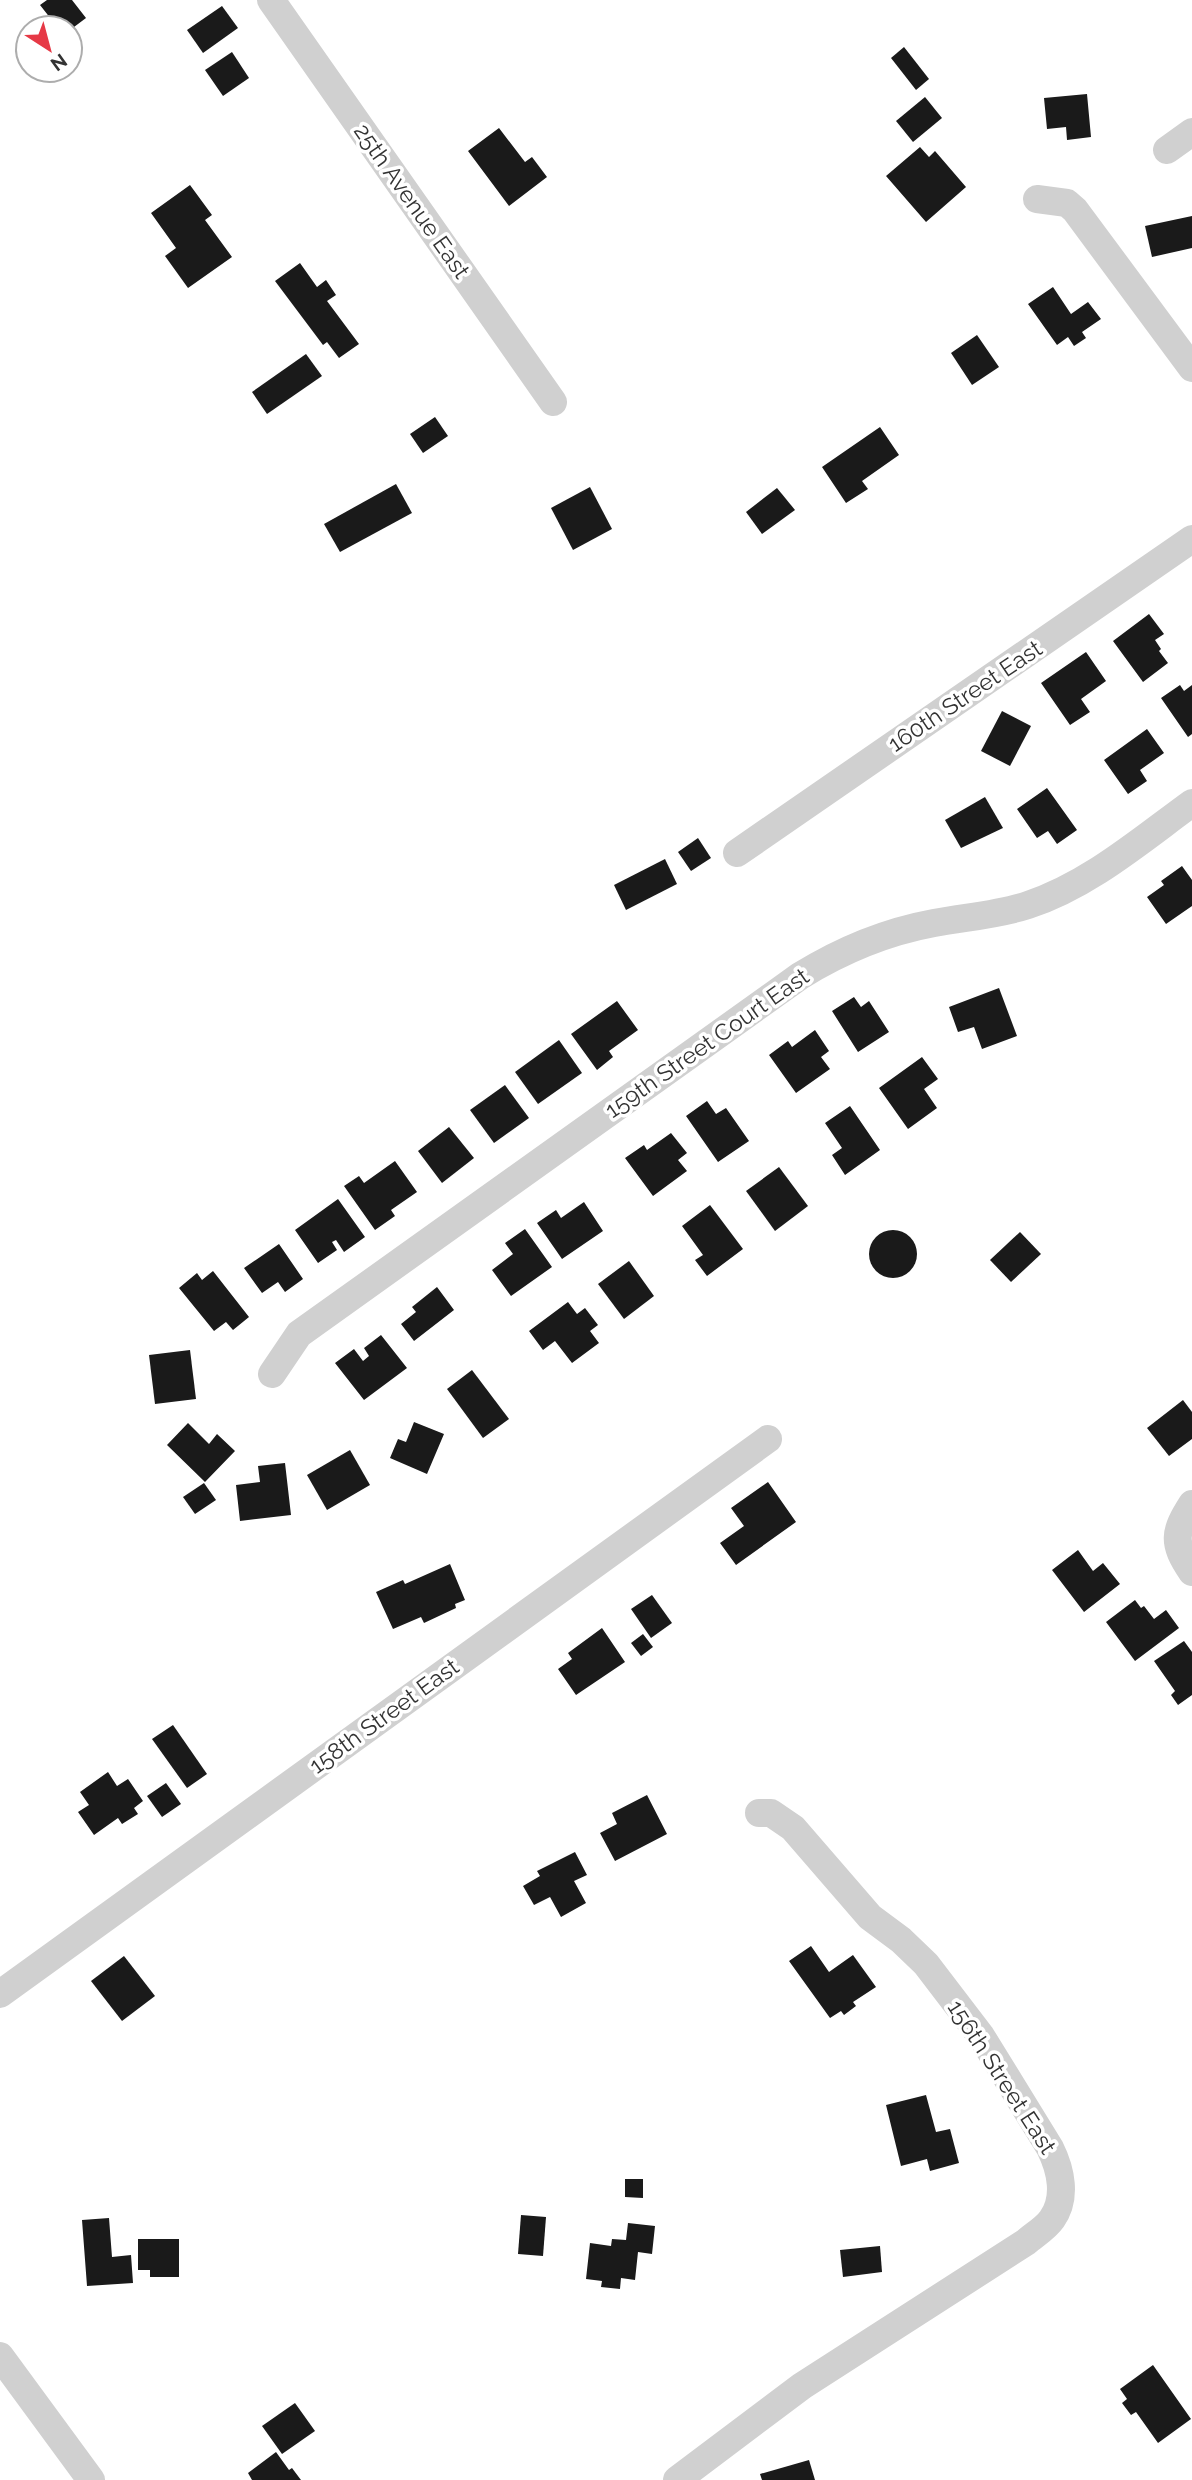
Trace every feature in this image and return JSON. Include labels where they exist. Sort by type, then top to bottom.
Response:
[{"type":"street","name":"25th Avenue East","points":[[271,0],[552,402]]},
{"type":"street","points":[[1167,150],[1192,132]]},
{"type":"street","points":[[1037,199],[1066,203],[1075,210],[1192,368]]},
{"type":"street","name":"160th Street East","points":[[737,853],[1192,539]]},
{"type":"street","name":"159th Street Court East","points":[[272,1374],[299,1334],[825,960],[865,941],[901,930],[1029,904],[1077,883],[1192,803]]},
{"type":"street","name":"158th Street East","points":[[0,1994],[768,1439]]},
{"type":"street","points":[[1192,1504],[1179,1524],[1178,1533],[1180,1553],[1192,1572]]},
{"type":"street","name":"156th Street East","points":[[677,2480],[802,2386],[1026,2242],[1054,2218],[1062,2191],[1058,2163],[1050,2148],[981,2036],[934,1975],[901,1940],[870,1917],[793,1828],[771,1812],[759,1813]]},
{"type":"street","points":[[0,2356],[91,2480]]},
{"type":"building","points":[[47,0],[72,0],[83,14],[47,14],[40,5]]},
{"type":"building","points":[[222,6],[238,28],[203,53],[187,30]]},
{"type":"building","points":[[904,47],[929,79],[916,90],[891,58]]},
{"type":"building","points":[[232,52],[249,78],[223,96],[205,70]]},
{"type":"building","points":[[1087,94],[1091,137],[1067,140],[1066,127],[1047,129],[1044,98]]},
{"type":"building","points":[[925,97],[942,118],[913,142],[896,121]]},
{"type":"building","points":[[499,128],[525,162],[532,157],[547,177],[509,206],[468,151]]},
{"type":"building","points":[[920,147],[929,157],[935,151],[966,187],[926,222],[886,176]]},
{"type":"building","points":[[190,185],[212,215],[205,220],[232,257],[188,288],[165,256],[176,248],[151,213]]},
{"type":"building","points":[[1192,216],[1192,248],[1152,257],[1145,226]]},
{"type":"building","points":[[300,263],[317,287],[326,280],[336,295],[327,301],[359,344],[339,358],[327,342],[323,345],[275,281]]},
{"type":"building","points":[[1053,287],[1071,314],[1088,302],[1101,319],[1082,332],[1086,338],[1074,346],[1068,337],[1057,345],[1028,304]]},
{"type":"building","points":[[977,335],[999,367],[972,385],[951,353]]},
{"type":"building","points":[[306,354],[322,376],[267,414],[252,392]]},
{"type":"building","points":[[435,417],[448,436],[423,453],[410,434]]},
{"type":"building","points":[[880,427],[899,455],[862,481],[868,489],[846,503],[822,467]]},
{"type":"building","points":[[396,484],[412,513],[340,552],[324,524]]},
{"type":"building","points":[[590,487],[612,529],[573,550],[551,508]]},
{"type":"building","points":[[777,488],[795,510],[762,534],[746,512]]},
{"type":"building","points":[[1149,614],[1164,634],[1155,640],[1168,663],[1143,682],[1113,641]]},
{"type":"building","points":[[1086,652],[1106,681],[1081,699],[1090,712],[1070,725],[1041,683]]},
{"type":"building","points":[[1180,685],[1184,691],[1192,685],[1192,734],[1188,737],[1161,698]]},
{"type":"building","points":[[1002,711],[1031,726],[1010,766],[981,751]]},
{"type":"building","points":[[1147,729],[1164,753],[1140,770],[1147,781],[1128,794],[1104,760]]},
{"type":"building","points":[[1047,788],[1077,830],[1057,844],[1048,831],[1037,838],[1017,809]]},
{"type":"building","points":[[985,797],[1003,828],[961,848],[945,820]]},
{"type":"building","points":[[698,838],[711,858],[691,871],[678,852]]},
{"type":"building","points":[[665,859],[677,884],[626,910],[614,885]]},
{"type":"building","points":[[1182,866],[1192,880],[1192,906],[1166,924],[1147,897],[1164,885],[1161,881]]},
{"type":"building","points":[[999,988],[1017,1036],[982,1049],[974,1027],[958,1032],[949,1007]]},
{"type":"building","points":[[854,997],[861,1007],[869,1001],[889,1032],[858,1052],[832,1011]]},
{"type":"building","points":[[617,1001],[638,1030],[609,1051],[613,1057],[597,1070],[571,1034]]},
{"type":"building","points":[[815,1030],[829,1051],[821,1057],[830,1069],[796,1093],[769,1055],[788,1041],[792,1047]]},
{"type":"building","points":[[559,1040],[582,1073],[538,1104],[515,1072]]},
{"type":"building","points":[[922,1057],[938,1079],[924,1089],[937,1108],[908,1129],[879,1088]]},
{"type":"building","points":[[505,1085],[529,1118],[494,1143],[470,1110]]},
{"type":"building","points":[[707,1101],[716,1114],[726,1108],[749,1141],[718,1162],[686,1116]]},
{"type":"building","points":[[850,1106],[880,1150],[845,1175],[832,1155],[842,1148],[825,1123]]},
{"type":"building","points":[[449,1127],[474,1158],[442,1183],[418,1151]]},
{"type":"building","points":[[671,1133],[687,1153],[678,1160],[687,1171],[653,1196],[625,1158],[644,1145],[647,1150]]},
{"type":"building","points":[[395,1161],[417,1192],[391,1210],[395,1216],[375,1230],[344,1186],[359,1176],[364,1183]]},
{"type":"building","points":[[779,1167],[808,1206],[775,1231],[746,1191]]},
{"type":"building","points":[[338,1199],[365,1237],[344,1252],[336,1240],[332,1242],[337,1250],[318,1263],[295,1230]]},
{"type":"building","points":[[584,1202],[603,1231],[562,1259],[537,1223],[556,1210],[561,1218]]},
{"type":"building","points":[[710,1205],[743,1249],[707,1276],[695,1260],[703,1255],[682,1226]]},
{"type":"building","points":[[525,1229],[552,1267],[511,1296],[492,1270],[513,1254],[505,1243]]},
{"type":"building","points":[[893,1230],[910,1237],[917,1254],[910,1271],[893,1278],[876,1271],[869,1254],[876,1237]]},
{"type":"building","points":[[1020,1232],[1041,1254],[1011,1282],[990,1260]]},
{"type":"building","points":[[279,1244],[303,1279],[285,1292],[278,1282],[262,1293],[244,1268]]},
{"type":"building","points":[[629,1261],[654,1296],[624,1319],[598,1284]]},
{"type":"building","points":[[213,1271],[249,1317],[233,1330],[226,1322],[214,1331],[179,1288],[197,1273],[202,1280]]},
{"type":"building","points":[[437,1287],[454,1310],[414,1341],[401,1324],[416,1312],[412,1307]]},
{"type":"building","points":[[568,1302],[577,1314],[585,1308],[598,1325],[590,1331],[599,1343],[572,1363],[555,1341],[543,1350],[529,1331]]},
{"type":"building","points":[[381,1335],[407,1368],[364,1400],[335,1363],[354,1349],[363,1361],[369,1356],[364,1348]]},
{"type":"building","points":[[190,1350],[196,1399],[155,1404],[149,1355]]},
{"type":"building","points":[[472,1370],[509,1419],[483,1438],[447,1389]]},
{"type":"building","points":[[1183,1400],[1192,1412],[1192,1439],[1169,1456],[1147,1428]]},
{"type":"building","points":[[414,1422],[444,1434],[427,1474],[390,1458],[398,1439],[406,1442]]},
{"type":"building","points":[[188,1423],[209,1444],[217,1434],[235,1451],[205,1482],[167,1445]]},
{"type":"building","points":[[350,1450],[370,1485],[327,1510],[307,1475]]},
{"type":"building","points":[[285,1463],[291,1515],[240,1521],[236,1485],[260,1482],[258,1466]]},
{"type":"building","points":[[768,1482],[796,1522],[736,1565],[720,1543],[744,1526],[731,1508]]},
{"type":"building","points":[[204,1483],[216,1500],[195,1514],[183,1497]]},
{"type":"building","points":[[1078,1550],[1093,1571],[1103,1563],[1120,1584],[1084,1612],[1052,1570]]},
{"type":"building","points":[[450,1564],[465,1600],[455,1604],[456,1608],[424,1623],[421,1617],[393,1629],[376,1592],[403,1580],[405,1584]]},
{"type":"building","points":[[652,1595],[672,1623],[651,1638],[631,1609]]},
{"type":"building","points":[[1135,1600],[1141,1608],[1144,1606],[1154,1619],[1166,1610],[1179,1628],[1135,1661],[1106,1622]]},
{"type":"building","points":[[602,1628],[625,1662],[576,1695],[558,1669],[572,1659],[568,1653]]},
{"type":"building","points":[[643,1634],[653,1647],[641,1656],[631,1643]]},
{"type":"building","points":[[1184,1641],[1192,1652],[1192,1695],[1178,1705],[1171,1695],[1175,1691],[1154,1661]]},
{"type":"building","points":[[173,1725],[207,1774],[187,1788],[152,1739]]},
{"type":"building","points":[[108,1772],[117,1786],[128,1779],[143,1801],[134,1808],[138,1814],[122,1824],[118,1818],[94,1835],[78,1812],[89,1805],[80,1792]]},
{"type":"building","points":[[166,1783],[181,1804],[162,1817],[147,1796]]},
{"type":"building","points":[[647,1795],[667,1834],[615,1861],[600,1833],[617,1824],[612,1813]]},
{"type":"building","points":[[575,1852],[587,1875],[574,1881],[586,1903],[561,1917],[550,1897],[534,1905],[523,1886],[540,1876],[537,1871]]},
{"type":"building","points":[[811,1946],[829,1972],[853,1955],[876,1987],[853,2002],[856,2006],[844,2015],[841,2011],[830,2018],[789,1961]]},
{"type":"building","points":[[124,1956],[155,1996],[122,2021],[91,1981]]},
{"type":"building","points":[[926,2095],[936,2132],[950,2129],[959,2163],[930,2171],[927,2159],[901,2166],[886,2105]]},
{"type":"building","points":[[625,2179],[643,2179],[643,2198],[625,2197]]},
{"type":"building","points":[[521,2215],[546,2217],[543,2256],[518,2254]]},
{"type":"building","points":[[109,2218],[112,2257],[131,2255],[133,2283],[87,2286],[82,2220]]},
{"type":"building","points":[[628,2223],[655,2226],[652,2254],[638,2252],[635,2280],[621,2278],[620,2289],[601,2287],[602,2281],[586,2279],[590,2243],[611,2246],[612,2239],[626,2240]]},
{"type":"building","points":[[138,2239],[179,2239],[179,2277],[150,2277],[150,2270],[138,2270]]},
{"type":"building","points":[[880,2246],[882,2272],[843,2277],[840,2250]]},
{"type":"building","points":[[1153,2365],[1191,2419],[1158,2443],[1136,2412],[1131,2415],[1122,2403],[1127,2399],[1120,2389]]},
{"type":"building","points":[[295,2403],[315,2431],[282,2454],[262,2426]]},
{"type":"building","points":[[276,2452],[289,2470],[292,2468],[301,2480],[252,2480],[248,2473]]},
{"type":"building","points":[[809,2460],[815,2480],[762,2480],[760,2474]]}]
